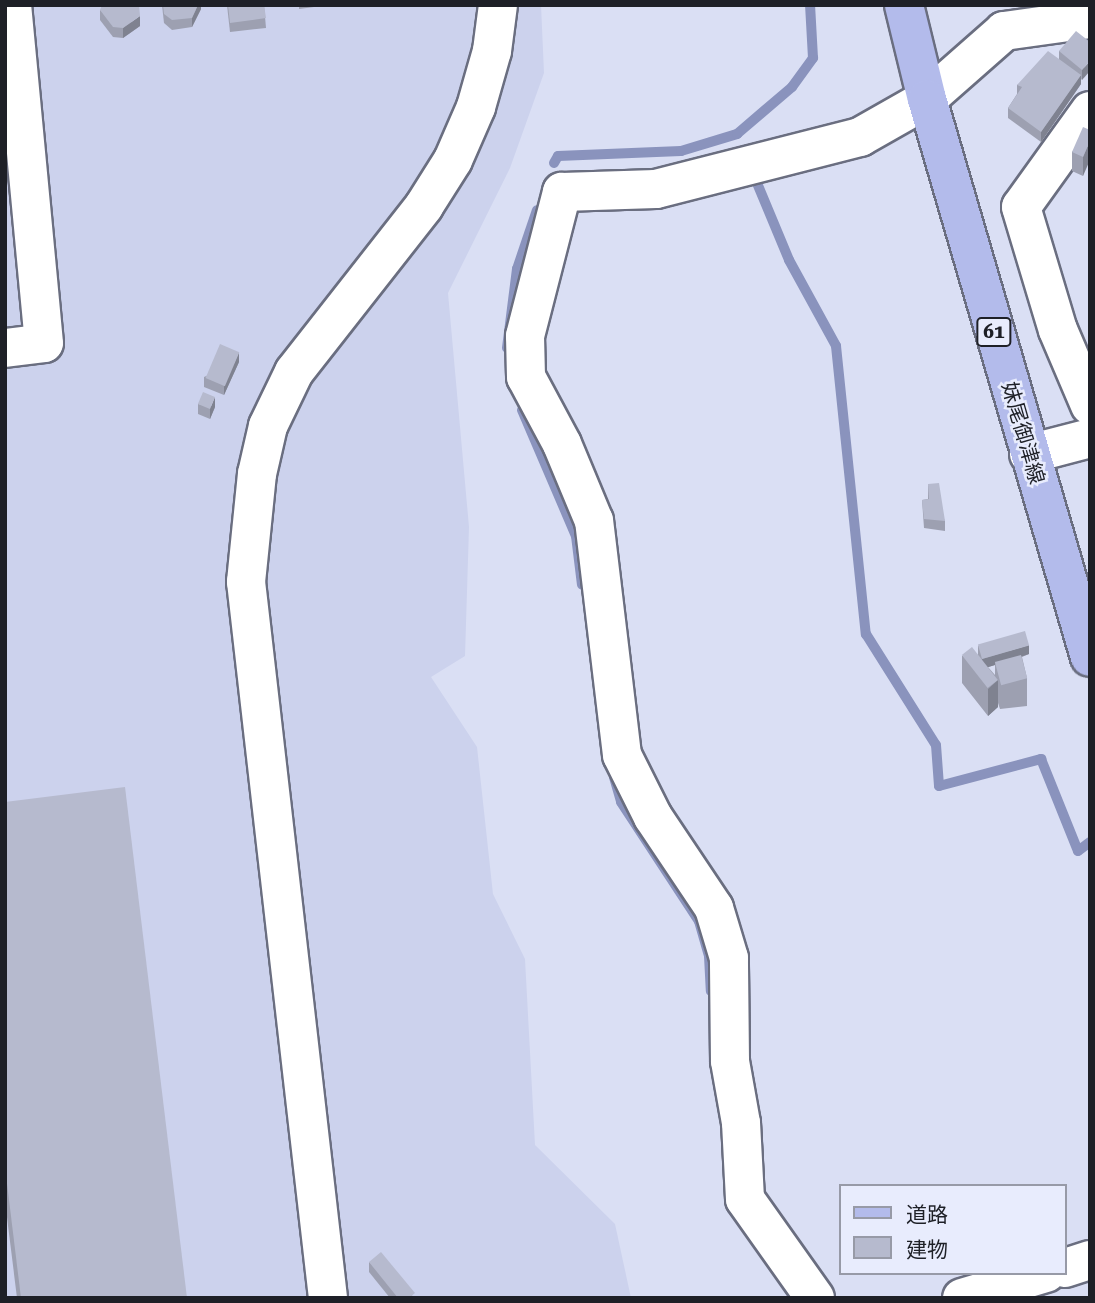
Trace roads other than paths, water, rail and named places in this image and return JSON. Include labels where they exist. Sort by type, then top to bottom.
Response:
[{"type":"main road","name":"妹尾御津線","points":[[904,5],[926,99],[1090,657]]},
{"type":"street","points":[[5,348],[44,342],[12,5]]},
{"type":"street","points":[[328,1298],[246,582],[257,474],[268,426],[294,372],[424,206],[453,160],[476,107],[492,51],[498,5]]},
{"type":"street","points":[[815,1298],[745,1199],[741,1123],[730,1061],[729,958],[714,908],[653,817],[622,755],[594,521],[562,444],[526,377],[525,336],[562,192],[656,189],[860,137],[926,99],[1011,18],[1090,19]]},
{"type":"street","points":[[1090,111],[1021,206],[1058,330],[1090,405]]},
{"type":"street","points":[[1029,454],[1090,438]]},
{"type":"street","points":[[1067,1267],[1090,1260]]},
{"type":"street","points":[[961,1298],[1039,1275]]},
{"type":"waterway","points":[[554,163],[558,156],[681,151],[737,134],[792,87],[813,58],[810,5]]},
{"type":"waterway","points":[[757,183],[789,260],[836,346],[866,634],[936,745],[939,786],[1041,759],[1078,851],[1090,842]]},
{"type":"waterway","points":[[507,348],[517,269],[537,210]]},
{"type":"waterway","points":[[522,410],[576,536],[582,585]]},
{"type":"waterway","points":[[614,777],[621,802],[699,921],[709,956],[711,991]]}]
